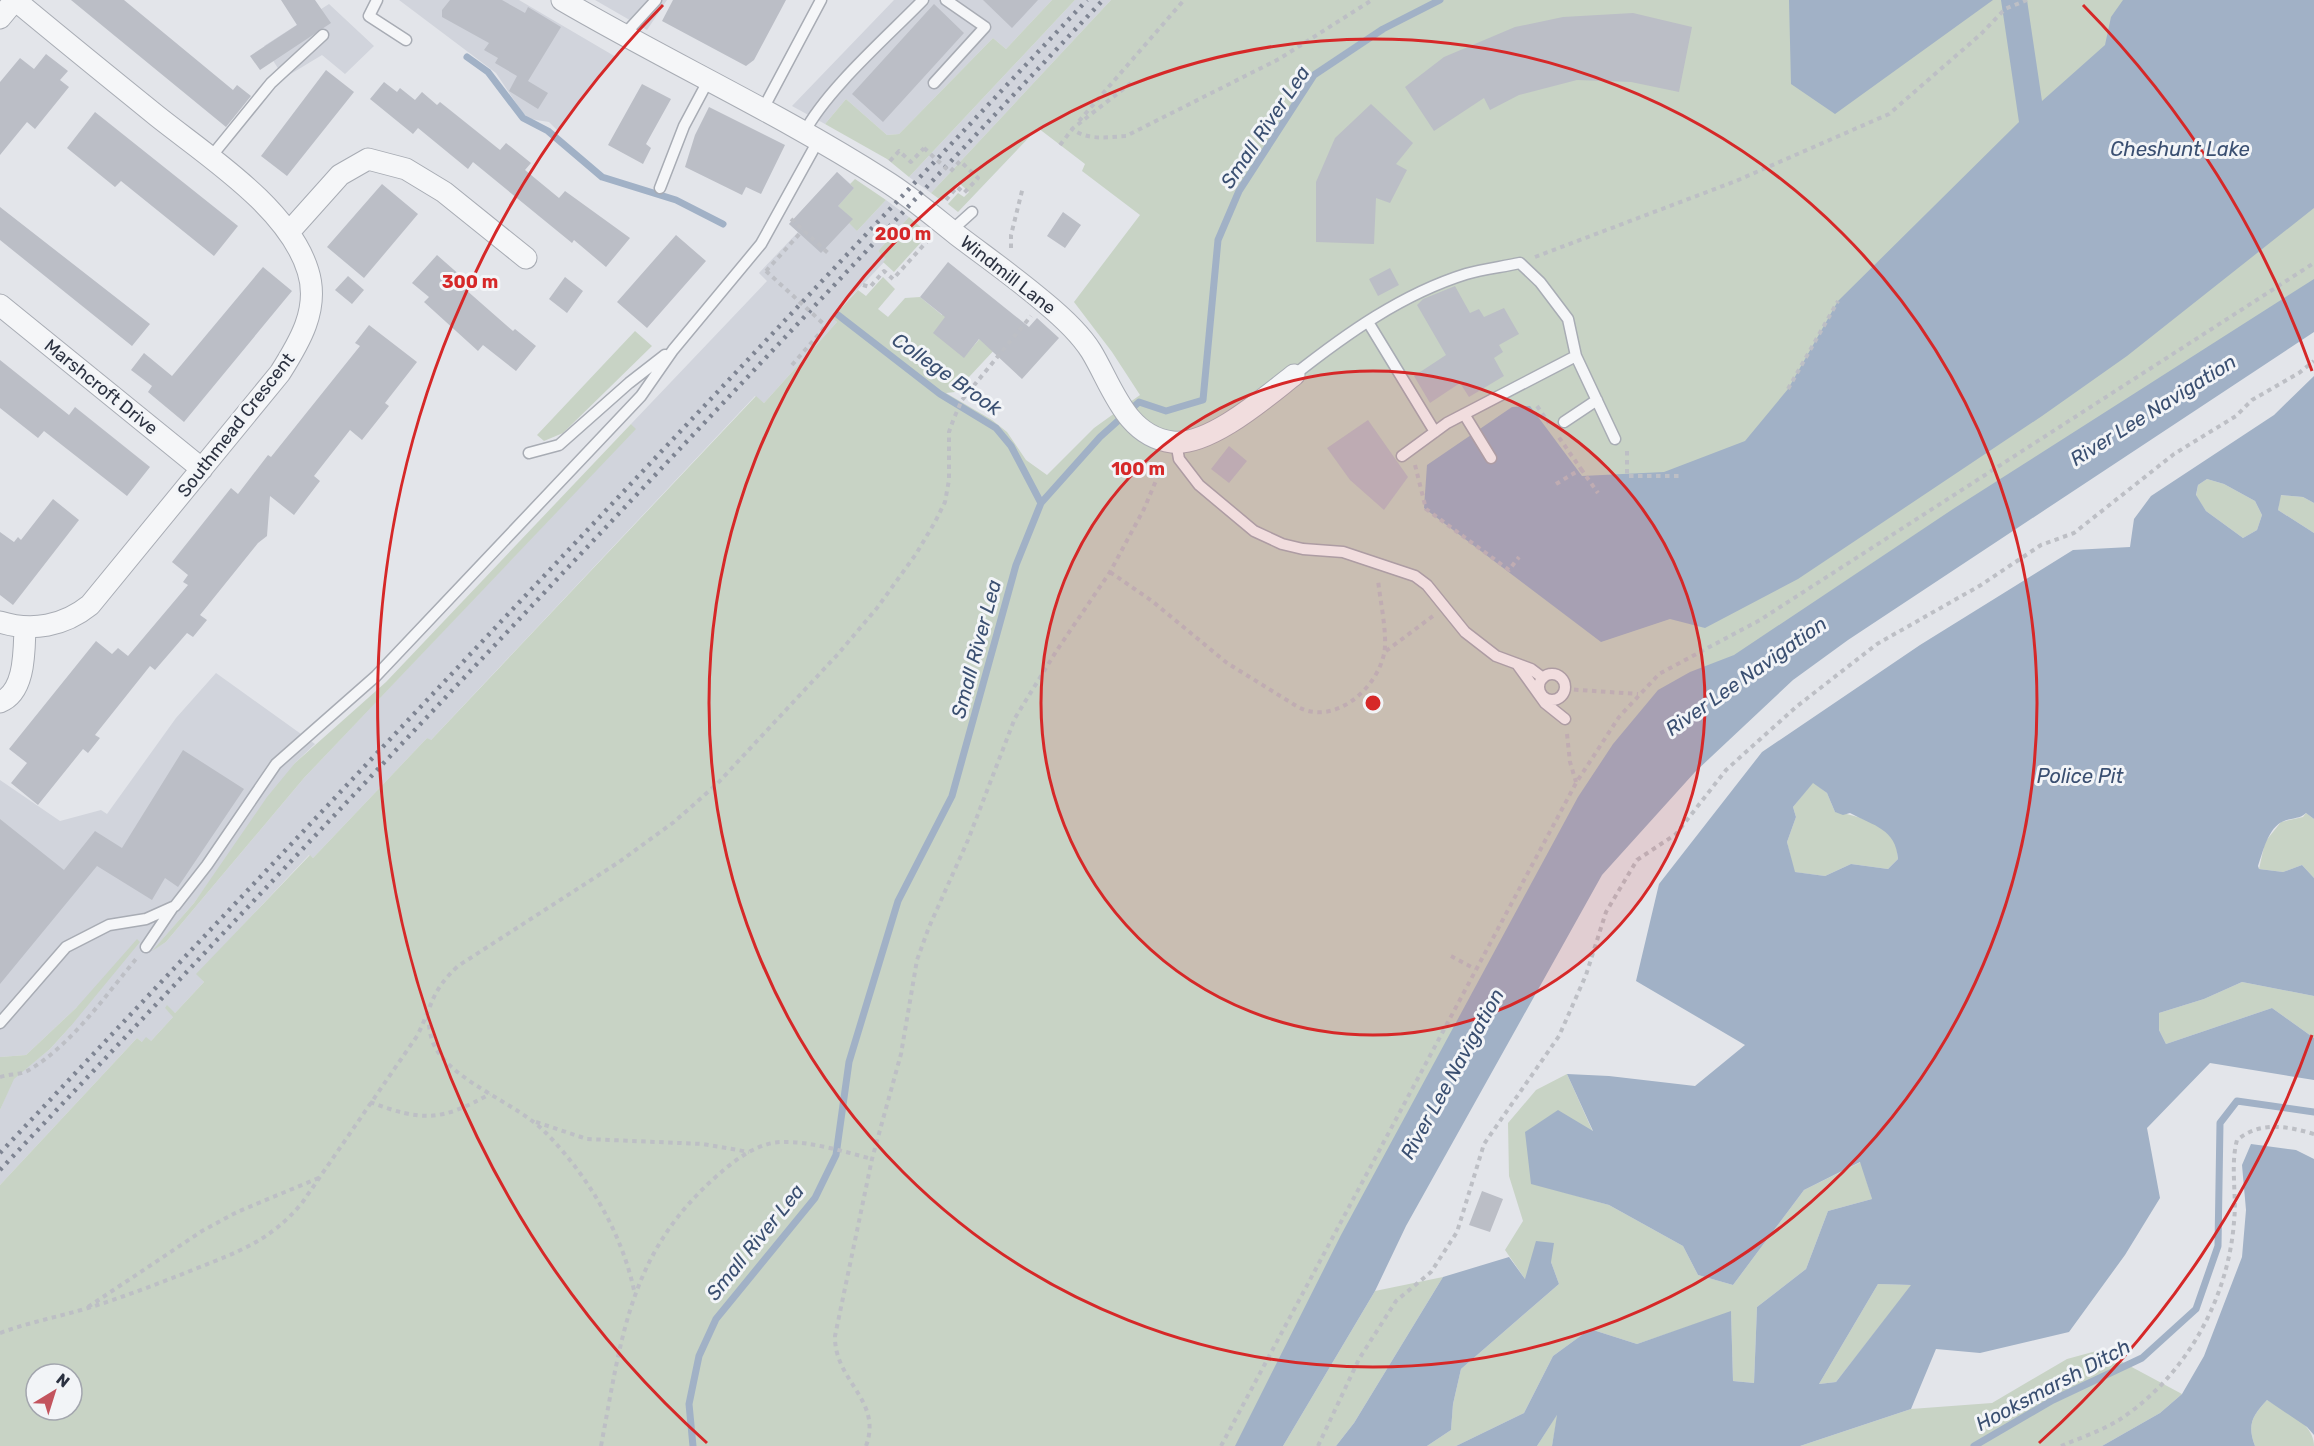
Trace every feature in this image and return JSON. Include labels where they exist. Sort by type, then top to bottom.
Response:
[{"type":"street","points":[[0,18],[15,0]]},
{"type":"street","name":"Southmead Crescent","points":[[0,622],[25,627],[52,625],[65,621],[90,605],[280,373],[300,341],[312,305],[308,272],[289,232],[210,158],[15,0]]},
{"type":"street","name":"Windmill Lane","points":[[562,0],[623,36],[763,109],[888,182],[943,231],[1044,301],[1075,330],[1090,349],[1116,400],[1133,422],[1174,442]]},
{"type":"street","points":[[289,232],[340,175],[368,159],[406,169],[444,192],[525,258]]},
{"type":"street","name":"Marshcroft Drive","points":[[0,305],[202,469]]},
{"type":"street","points":[[1174,442],[1192,441],[1226,424],[1294,375]]},
{"type":"street","points":[[0,702],[15,686],[23,666],[25,627]]},
{"type":"lane","points":[[377,0],[369,16],[406,40]]},
{"type":"lane","points":[[623,36],[656,0]]},
{"type":"lane","points":[[763,109],[821,0]]},
{"type":"lane","points":[[146,946],[207,866],[276,764],[376,676],[641,396],[673,350],[761,244],[811,137],[810,120],[923,0]]},
{"type":"lane","points":[[934,83],[985,27],[946,0]]},
{"type":"lane","points":[[210,158],[271,83],[323,35]]},
{"type":"lane","points":[[660,188],[684,126],[708,81]]},
{"type":"lane","points":[[943,231],[972,212]]},
{"type":"lane","points":[[1294,375],[1333,344],[1424,290],[1467,274],[1520,263],[1540,282],[1568,319],[1576,356],[1615,439]]},
{"type":"lane","points":[[1368,322],[1435,432]]},
{"type":"lane","points":[[529,453],[559,445],[629,383],[673,350]]},
{"type":"lane","points":[[1406,453],[1464,414],[1576,356]]},
{"type":"lane","points":[[1564,422],[1597,400]]},
{"type":"lane","points":[[1464,414],[1491,458]]},
{"type":"lane","points":[[1174,442],[1179,459],[1199,485],[1254,531],[1303,549],[1343,552],[1415,576],[1465,632],[1496,657],[1531,669],[1543,678],[1557,675],[1564,682],[1565,689],[1558,699],[1546,698],[1540,686],[1543,678]]},
{"type":"lane","points":[[1517,664],[1545,703],[1565,719]]},
{"type":"lane","points":[[0,1023],[66,947],[109,925],[146,919],[175,906]]},
{"type":"path","points":[[1060,145],[1184,0]]},
{"type":"path","points":[[1072,129],[1082,135],[1099,138],[1126,136],[1279,59],[1372,0]]},
{"type":"path","points":[[1520,263],[1736,181],[1889,114],[1981,34],[2005,9],[2027,0]]},
{"type":"path","points":[[1072,129],[1131,82]]},
{"type":"path","points":[[890,161],[899,151],[911,162],[924,148],[950,172],[960,161],[978,178],[964,193],[957,187],[942,206]]},
{"type":"path","points":[[1023,187],[1011,235],[1011,256],[1023,285]]},
{"type":"path","points":[[790,218],[828,253]]},
{"type":"path","points":[[792,365],[826,326],[766,271],[803,230]]},
{"type":"path","points":[[862,285],[870,287],[884,271],[893,279],[943,231]]},
{"type":"path","points":[[1221,1446],[1576,783],[1605,737],[1638,694],[1659,674],[1760,620],[2314,263]]},
{"type":"path","points":[[0,1333],[40,1319],[84,1309],[137,1292],[263,1240],[284,1225],[321,1177],[417,1036],[428,1016],[437,988],[458,966],[619,862],[674,822],[717,784],[838,654],[884,599],[916,554],[940,512],[949,480],[949,432],[962,400],[1044,301]]},
{"type":"path","points":[[1788,389],[1838,301]]},
{"type":"path","points":[[1318,1446],[1359,1359],[1396,1302],[1431,1272],[1457,1232],[1484,1144],[1559,1036],[1586,975],[1606,912],[1637,860],[1676,834],[1726,771],[1796,707],[1877,644],[1981,585],[2041,545],[2074,533],[2174,454],[2236,416],[2252,400],[2299,373],[2314,361]]},
{"type":"path","points":[[1537,406],[1598,493]]},
{"type":"path","points":[[866,1446],[869,1417],[860,1393],[846,1376],[835,1353],[835,1336],[872,1159],[901,1054],[917,960],[929,927],[969,840],[1015,718],[1057,650],[1110,572],[1159,477],[1174,442]]},
{"type":"path","points":[[1406,453],[1426,509],[1509,570],[1519,557]]},
{"type":"path","points":[[1556,484],[1581,469]]},
{"type":"path","points":[[1627,476],[1679,476]]},
{"type":"path","points":[[1377,562],[1385,652]]},
{"type":"path","points":[[1110,572],[1152,601],[1227,663],[1309,712],[1331,712],[1350,702],[1373,679],[1385,652],[1444,607]]},
{"type":"path","points":[[1565,689],[1638,694]]},
{"type":"path","points":[[1565,719],[1570,762],[1576,783]]},
{"type":"path","points":[[0,1077],[24,1072],[42,1061],[91,1013],[146,946]]},
{"type":"path","points":[[1451,956],[1475,969]]},
{"type":"path","points":[[428,1016],[434,1046],[445,1061],[490,1094],[532,1120],[587,1139],[691,1143],[749,1152]]},
{"type":"path","points":[[370,1102],[422,1118],[460,1111],[490,1094]]},
{"type":"path","points":[[532,1120],[559,1148],[606,1215],[628,1262],[634,1290]]},
{"type":"path","points":[[2061,1446],[2118,1420],[2140,1404],[2162,1384],[2196,1340],[2211,1312],[2230,1251],[2234,1221],[2234,1152],[2238,1140],[2247,1132],[2259,1127],[2278,1126],[2314,1134]]},
{"type":"path","points":[[601,1446],[620,1347],[634,1290],[644,1268],[675,1219],[701,1189],[749,1152],[766,1144],[783,1142],[851,1153],[872,1159]]},
{"type":"path","points":[[84,1309],[202,1231],[237,1212],[321,1177]]},
{"type":"shaded area","points":[[399,0],[519,0],[616,57],[557,130],[549,122],[530,119],[522,112],[496,73]]},
{"type":"shaded area","points":[[595,0],[667,0],[647,30]]},
{"type":"shaded area","points":[[894,0],[1052,0],[1006,49],[993,38],[899,134],[887,135],[846,99],[825,124],[792,106]]},
{"type":"shaded area","points":[[1075,0],[1111,0],[931,193],[909,177]]},
{"type":"shaded area","points":[[329,4],[374,46],[345,74],[322,55],[284,78],[264,46]]},
{"type":"shaded area","points":[[837,172],[855,188],[853,219],[857,231],[886,200],[909,217],[878,251],[887,259],[832,317],[837,322],[764,403],[755,396],[430,741],[427,738],[313,858],[309,855],[197,974],[204,982],[175,1013],[165,1008],[174,1016],[151,1041],[142,1042],[137,1038],[0,1185],[0,1110],[13,1079],[50,1049],[70,1027],[77,1007],[26,1055],[0,1057],[0,780],[60,821],[101,810],[107,814],[176,718],[216,673],[315,744],[295,763],[194,903],[154,949],[166,942],[304,778],[635,429],[631,424],[767,281],[759,273],[798,232],[789,224]]},
{"type":"green space","points":[[1052,0],[1075,0],[909,177],[887,159],[825,124],[846,99],[887,135],[899,134],[993,38],[1006,49]]},
{"type":"green space","points":[[1111,0],[2314,0],[2314,289],[1637,737],[1236,1446],[0,1446],[0,1185],[137,1038],[142,1042],[146,1037],[151,1041],[173,1017],[165,1008],[167,1005],[175,1013],[204,982],[196,974],[310,855],[313,858],[427,738],[431,740],[756,396],[764,403],[837,322],[832,318],[858,290],[866,296],[883,277],[895,289],[878,309],[888,317],[905,298],[920,297],[942,315],[954,300],[964,357],[983,335],[997,347],[955,392],[946,393],[992,420],[1007,432],[1026,460],[1047,475],[1094,428],[1140,395],[1112,352],[1074,302],[1140,215],[1082,171],[1085,164],[1038,128],[958,212],[948,204],[958,193],[964,197],[969,192],[958,182],[942,201],[931,193]]},
{"type":"green space","points":[[855,179],[886,200],[857,231],[849,223],[852,219],[838,206],[854,188],[850,184]]},
{"type":"green space","points":[[909,217],[924,230],[919,236],[923,240],[894,272],[883,262],[886,259],[878,251]]},
{"type":"green space","points":[[635,331],[652,346],[563,433],[544,441],[537,435]]},
{"type":"green space","points":[[631,424],[636,429],[304,778],[166,942],[152,951],[194,903],[267,797],[295,763],[386,682]]},
{"type":"green space","points":[[2207,479],[2224,484],[2255,501],[2262,515],[2257,530],[2243,538],[2206,511],[2196,496],[2198,485]]},
{"type":"green space","points":[[2280,495],[2303,497],[2314,503],[2314,533],[2278,510]]},
{"type":"green space","points":[[1813,782],[1827,793],[1835,812],[1851,815],[1879,826],[1893,838],[1897,845],[1898,859],[1888,869],[1851,864],[1825,876],[1794,872],[1787,842],[1796,817],[1793,807]]},
{"type":"green space","points":[[2306,813],[2314,819],[2314,878],[2302,865],[2283,872],[2259,869],[2265,842],[2281,822],[2303,817]]},
{"type":"green space","points":[[137,939],[140,942],[70,1027],[50,1049],[14,1079],[0,1110],[0,1057],[26,1055],[77,1007]]},
{"type":"green space","points":[[2242,982],[2314,996],[2314,1038],[2272,1008],[2166,1044],[2159,1030],[2159,1013],[2204,999]]},
{"type":"green space","points":[[1567,1074],[1593,1132],[1531,1183],[1609,1205],[1683,1246],[1698,1275],[1733,1285],[1804,1190],[1861,1162],[1872,1199],[1828,1211],[1806,1269],[1757,1307],[1754,1383],[1733,1381],[1731,1312],[1637,1344],[1590,1329],[1553,1356],[1524,1413],[1456,1446],[1427,1446],[1451,1430],[1453,1404],[1461,1369],[1559,1284],[1551,1262],[1525,1279],[1505,1250],[1523,1221],[1509,1176],[1508,1123],[1536,1090]]},
{"type":"green space","points":[[1443,1277],[1354,1423],[1336,1446],[1283,1446],[1375,1291]]},
{"type":"green space","points":[[1878,1284],[1912,1285],[1836,1382],[1819,1384]]},
{"type":"green space","points":[[2100,1350],[2182,1394],[2160,1413],[2102,1446],[1800,1446],[1911,1409],[1992,1403],[2067,1359]]},
{"type":"green space","points":[[2267,1400],[2304,1424],[2313,1438],[2314,1446],[2255,1446],[2251,1432],[2252,1421]]},
{"type":"green space","points":[[1558,1413],[1552,1446],[1537,1446]]},
{"type":"water","points":[[1789,0],[1993,0],[1835,114],[1791,84]]},
{"type":"water","name":"Cheshunt Lake","points":[[2001,0],[2027,0],[2042,101],[2105,45],[2111,17],[2123,0],[2314,0],[2314,208],[2127,356],[2042,416],[1798,579],[1705,628],[1670,619],[1601,642],[1424,508],[1427,465],[1512,407],[1530,406],[1582,476],[1664,472],[1745,441],[1788,389],[1838,301],[2019,122]]},
{"type":"water","name":"River Lee Navigation","points":[[2314,279],[2314,332],[1848,640],[1793,680],[1695,772],[1602,875],[1406,1226],[1375,1291],[1283,1446],[1235,1446],[1341,1235],[1578,797],[1613,744],[1658,690],[1690,672],[1734,655],[1953,509]]},
{"type":"water","name":"Police Pit","points":[[2314,376],[2314,503],[2303,497],[2281,495],[2278,510],[2314,533],[2314,819],[2306,813],[2278,824],[2267,840],[2258,866],[2259,869],[2283,872],[2302,865],[2314,878],[2314,996],[2242,982],[2204,999],[2159,1013],[2159,1030],[2166,1044],[2272,1008],[2314,1038],[2314,1080],[2210,1063],[2147,1128],[2160,1198],[2125,1255],[2069,1332],[1980,1353],[1936,1349],[1911,1409],[1800,1446],[1552,1446],[1557,1415],[1537,1446],[1456,1446],[1524,1413],[1553,1356],[1590,1329],[1637,1344],[1731,1311],[1733,1381],[1754,1383],[1757,1307],[1806,1269],[1828,1211],[1872,1199],[1860,1162],[1804,1190],[1733,1285],[1698,1275],[1683,1246],[1609,1205],[1531,1184],[1525,1132],[1558,1110],[1593,1131],[1567,1074],[1609,1076],[1695,1086],[1745,1045],[1636,981],[1659,884],[1762,752],[1920,645],[2073,550],[2130,547],[2134,519],[2151,496],[2274,415]],"holes":[[[2207,479],[2224,484],[2255,501],[2262,515],[2257,530],[2243,538],[2206,511],[2196,495],[2198,485]],[[1813,783],[1827,793],[1835,812],[1843,815],[1850,813],[1875,825],[1888,835],[1893,841],[1898,859],[1888,869],[1851,864],[1825,876],[1795,872],[1787,842],[1796,817],[1793,807]],[[1878,1284],[1911,1285],[1836,1382],[1819,1384]]]},
{"type":"water","points":[[2251,1144],[2296,1150],[2314,1159],[2314,1435],[2307,1427],[2267,1400],[2252,1421],[2251,1432],[2255,1446],[2102,1446],[2160,1413],[2182,1394],[2204,1356],[2242,1257],[2246,1210],[2242,1165]]},
{"type":"water","points":[[1536,1241],[1554,1243],[1551,1262],[1559,1284],[1461,1369],[1453,1404],[1451,1430],[1427,1446],[1336,1446],[1354,1423],[1443,1277],[1509,1257],[1525,1279]]},
{"type":"building","points":[[71,0],[124,0],[233,90],[237,85],[251,96],[226,127]]},
{"type":"building","points":[[281,0],[315,0],[331,23],[260,70],[250,56],[297,25]]},
{"type":"building","points":[[450,0],[502,0],[525,13],[528,7],[561,27],[528,81],[548,93],[538,109],[509,91],[517,76],[495,63],[498,58],[484,50],[489,43],[442,17],[442,10]]},
{"type":"building","points":[[673,0],[786,0],[754,60],[746,66],[662,21]]},
{"type":"building","points":[[983,0],[1038,0],[1012,28]]},
{"type":"building","points":[[934,4],[964,33],[883,122],[852,94]]},
{"type":"building","points":[[1633,13],[1692,27],[1679,92],[1631,82],[1577,80],[1519,95],[1490,110],[1484,98],[1434,131],[1405,87],[1444,57],[1515,27],[1563,17]]},
{"type":"building","points":[[46,54],[68,71],[60,80],[69,87],[35,129],[27,122],[0,155],[0,82],[20,58],[34,69]]},
{"type":"building","points":[[326,70],[354,92],[287,176],[261,156]]},
{"type":"building","points":[[384,82],[397,92],[400,88],[415,100],[422,92],[437,105],[440,102],[500,150],[506,143],[531,163],[525,170],[559,198],[565,191],[630,238],[606,267],[574,240],[572,243],[473,162],[468,169],[418,128],[413,134],[370,99]]},
{"type":"building","points":[[642,84],[671,99],[646,144],[651,148],[643,164],[608,145]]},
{"type":"building","points":[[1371,104],[1413,143],[1396,164],[1407,170],[1390,203],[1376,198],[1374,244],[1316,242],[1316,182],[1335,138]]},
{"type":"building","points":[[709,107],[785,145],[761,194],[746,187],[742,195],[685,167],[695,135]]},
{"type":"building","points":[[95,112],[238,226],[214,256],[121,181],[115,187],[67,148]]},
{"type":"building","points":[[837,172],[854,188],[838,206],[853,219],[821,253],[789,224]]},
{"type":"building","points":[[382,184],[418,214],[364,278],[327,247]]},
{"type":"building","points":[[0,207],[150,324],[132,346],[0,240]]},
{"type":"building","points":[[1063,212],[1081,225],[1065,248],[1047,236]]},
{"type":"building","points":[[676,235],[706,261],[647,328],[617,302]]},
{"type":"building","points":[[437,255],[470,284],[465,289],[513,331],[515,329],[536,346],[516,371],[483,345],[478,351],[424,302],[429,297],[412,283]]},
{"type":"building","points":[[948,262],[1029,327],[1037,318],[1059,338],[1022,379],[979,339],[964,358],[933,333],[945,317],[920,297]]},
{"type":"building","points":[[263,267],[292,291],[184,422],[148,392],[152,386],[131,370],[144,353],[172,376]]},
{"type":"building","points":[[1390,268],[1399,285],[1378,296],[1369,279]]},
{"type":"building","points":[[348,276],[364,290],[352,304],[335,290]]},
{"type":"building","points":[[565,277],[583,291],[567,313],[549,299]]},
{"type":"building","points":[[1455,286],[1470,313],[1479,309],[1484,317],[1504,308],[1519,334],[1499,345],[1503,352],[1494,358],[1504,376],[1469,397],[1460,383],[1430,403],[1414,376],[1446,355],[1417,305],[1423,299]]},
{"type":"building","points":[[369,325],[417,362],[385,403],[389,406],[362,440],[350,430],[314,476],[320,481],[294,515],[270,496],[267,536],[258,543],[200,615],[207,620],[193,637],[187,633],[155,670],[150,666],[95,735],[100,738],[88,753],[83,749],[38,805],[11,783],[27,763],[9,749],[96,641],[112,654],[118,648],[128,656],[188,585],[183,582],[188,575],[172,562],[231,488],[238,494],[268,455],[271,457],[360,346],[355,343]]},
{"type":"building","points":[[0,360],[69,415],[75,407],[150,467],[127,496],[44,431],[38,438],[0,408]]},
{"type":"building","points":[[1368,420],[1408,477],[1384,510],[1350,480],[1327,448]]},
{"type":"building","points":[[1229,446],[1247,461],[1229,483],[1211,469]]},
{"type":"building","points":[[53,499],[79,520],[13,605],[0,595],[0,532],[14,542],[18,537],[21,540]]},
{"type":"building","points":[[183,750],[244,789],[178,887],[165,878],[152,900],[97,866],[0,984],[0,819],[64,870],[95,831],[122,848]]},
{"type":"building","points":[[1482,1191],[1503,1199],[1490,1232],[1469,1225]]},
{"type":"waterway","name":"Small River Lea","points":[[693,1446],[689,1404],[699,1356],[716,1319],[815,1198],[836,1155],[849,1062],[898,901],[952,796],[1016,565],[1041,503],[1100,437],[1139,402],[1166,411],[1203,400],[1218,240],[1239,191],[1314,75],[1383,29],[1440,0]]},
{"type":"waterway","name":"College Brook","points":[[467,57],[488,72],[523,118],[548,131],[602,177],[676,200],[723,224]]},
{"type":"waterway","name":"College Brook","points":[[838,315],[940,394],[996,428],[1011,446],[1041,503]]},
{"type":"waterway","name":"Hooksmarsh Ditch","points":[[1974,1446],[2053,1400],[2142,1358],[2196,1309],[2218,1246],[2220,1123],[2237,1101],[2314,1112]]},
{"type":"railway","points":[[0,1153],[1087,0]]},
{"type":"railway","points":[[0,1170],[1103,0]]}]
